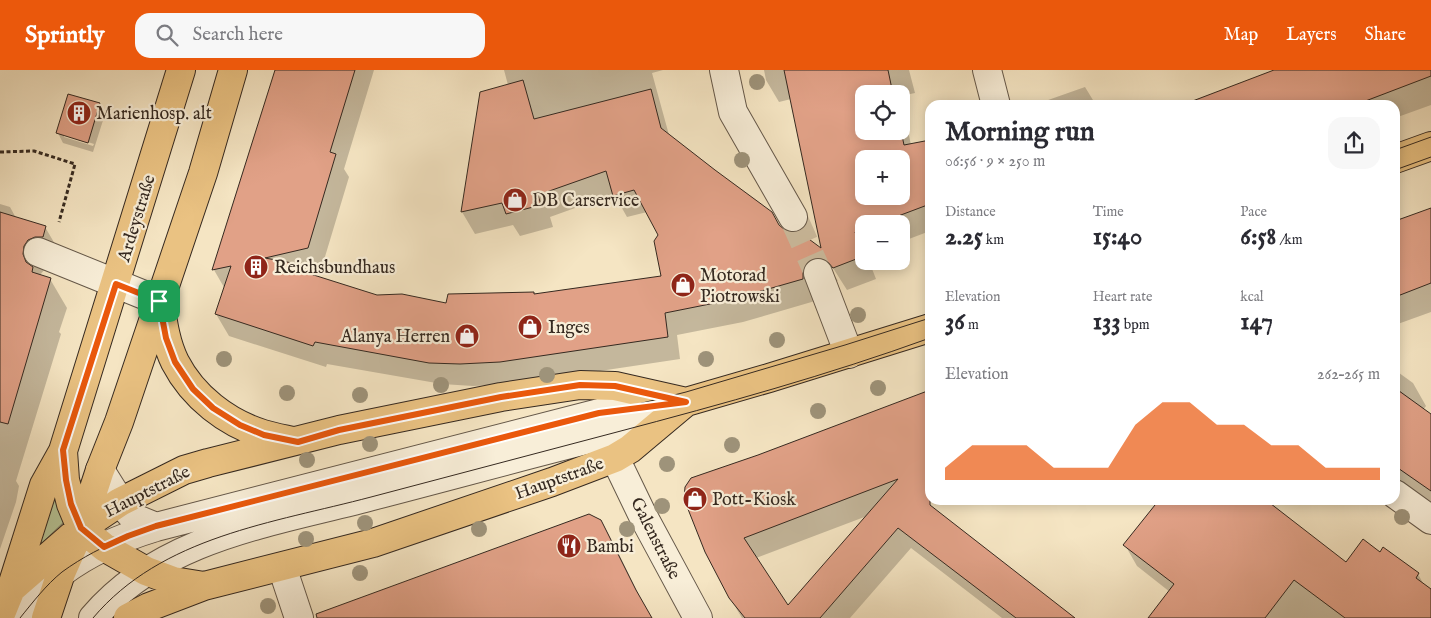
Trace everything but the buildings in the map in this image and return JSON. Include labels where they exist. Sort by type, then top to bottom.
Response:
[{"type":"main road","name":"Ardeystraße","points":[[0,616],[11,589],[44,485],[63,450],[181,70]]},
{"type":"main road","points":[[46,618],[119,422],[202,173],[233,70]]},
{"type":"main road","points":[[1400,157],[1431,146]]},
{"type":"main road","points":[[159,301],[166,338],[175,362],[193,389],[213,408],[240,425],[264,435],[298,442]]},
{"type":"main road","name":"Hauptstraße","points":[[686,402],[615,386],[580,385],[501,397],[339,430],[184,470],[120,502],[81,528],[104,547],[146,571],[174,581],[204,586],[373,543],[615,458],[630,449],[686,402],[925,330]]},
{"type":"main road","name":"Ardeystraße","points":[[63,450],[69,496],[81,528]]},
{"type":"main road","points":[[11,589],[81,528]]},
{"type":"main road","points":[[128,618],[149,607],[204,586]]},
{"type":"street","points":[[724,70],[733,112],[793,217]]},
{"type":"street","points":[[987,70],[995,100]]},
{"type":"street","points":[[44,255],[159,301]]},
{"type":"street","points":[[818,273],[849,354]]},
{"type":"street","points":[[20,618],[37,596],[62,573],[104,547],[156,526],[599,413],[686,402]]},
{"type":"street","points":[[93,618],[116,593],[146,571],[175,554],[206,541],[271,522],[618,432],[686,402]]},
{"type":"street","name":"Galenstraße","points":[[615,458],[642,514],[698,618]]},
{"type":"street","points":[[100,470],[120,502],[134,518],[156,526]]},
{"type":"street","points":[[1400,498],[1431,520]]},
{"type":"street","points":[[282,567],[299,618]]},
{"type":"path","points":[[0,152],[34,151],[75,164],[44,255]]},
{"type":"green space","points":[[54,491],[69,517],[38,547]]},
{"type":"tunnel","points":[[793,217],[818,273]]},
{"type":"tram line","points":[[1400,148],[1431,137]]},
{"type":"tram line","points":[[1400,168],[1431,157]]},
{"type":"tram line","points":[[20,618],[56,577],[78,561],[110,544],[161,525],[686,392],[925,320]]},
{"type":"tram line","points":[[93,618],[121,590],[152,568],[185,551],[221,536],[736,400],[814,377],[925,340]]},
{"type":"place","name":"Marienhosp. alt","points":[[79,113]]},
{"type":"place","name":"DB Carservice","points":[[515,200]]},
{"type":"place","name":"Reichsbundhaus","points":[[256,267]]},
{"type":"place","name":"Motorad Piotrowski","points":[[683,285]]},
{"type":"place","name":"Inges","points":[[530,327]]},
{"type":"place","name":"Alanya Herren","points":[[467,336]]},
{"type":"place","name":"Pott-Kiosk","points":[[695,499]]},
{"type":"place","name":"Bambi","points":[[569,546]]},
{"type":"route","points":[[116,284],[159,301],[166,338],[175,362],[193,389],[213,408],[240,425],[264,435],[298,442],[339,430],[501,397],[580,385],[615,386],[686,402],[599,413],[156,526],[104,547],[81,528],[71,504],[63,450],[116,284]]}]
